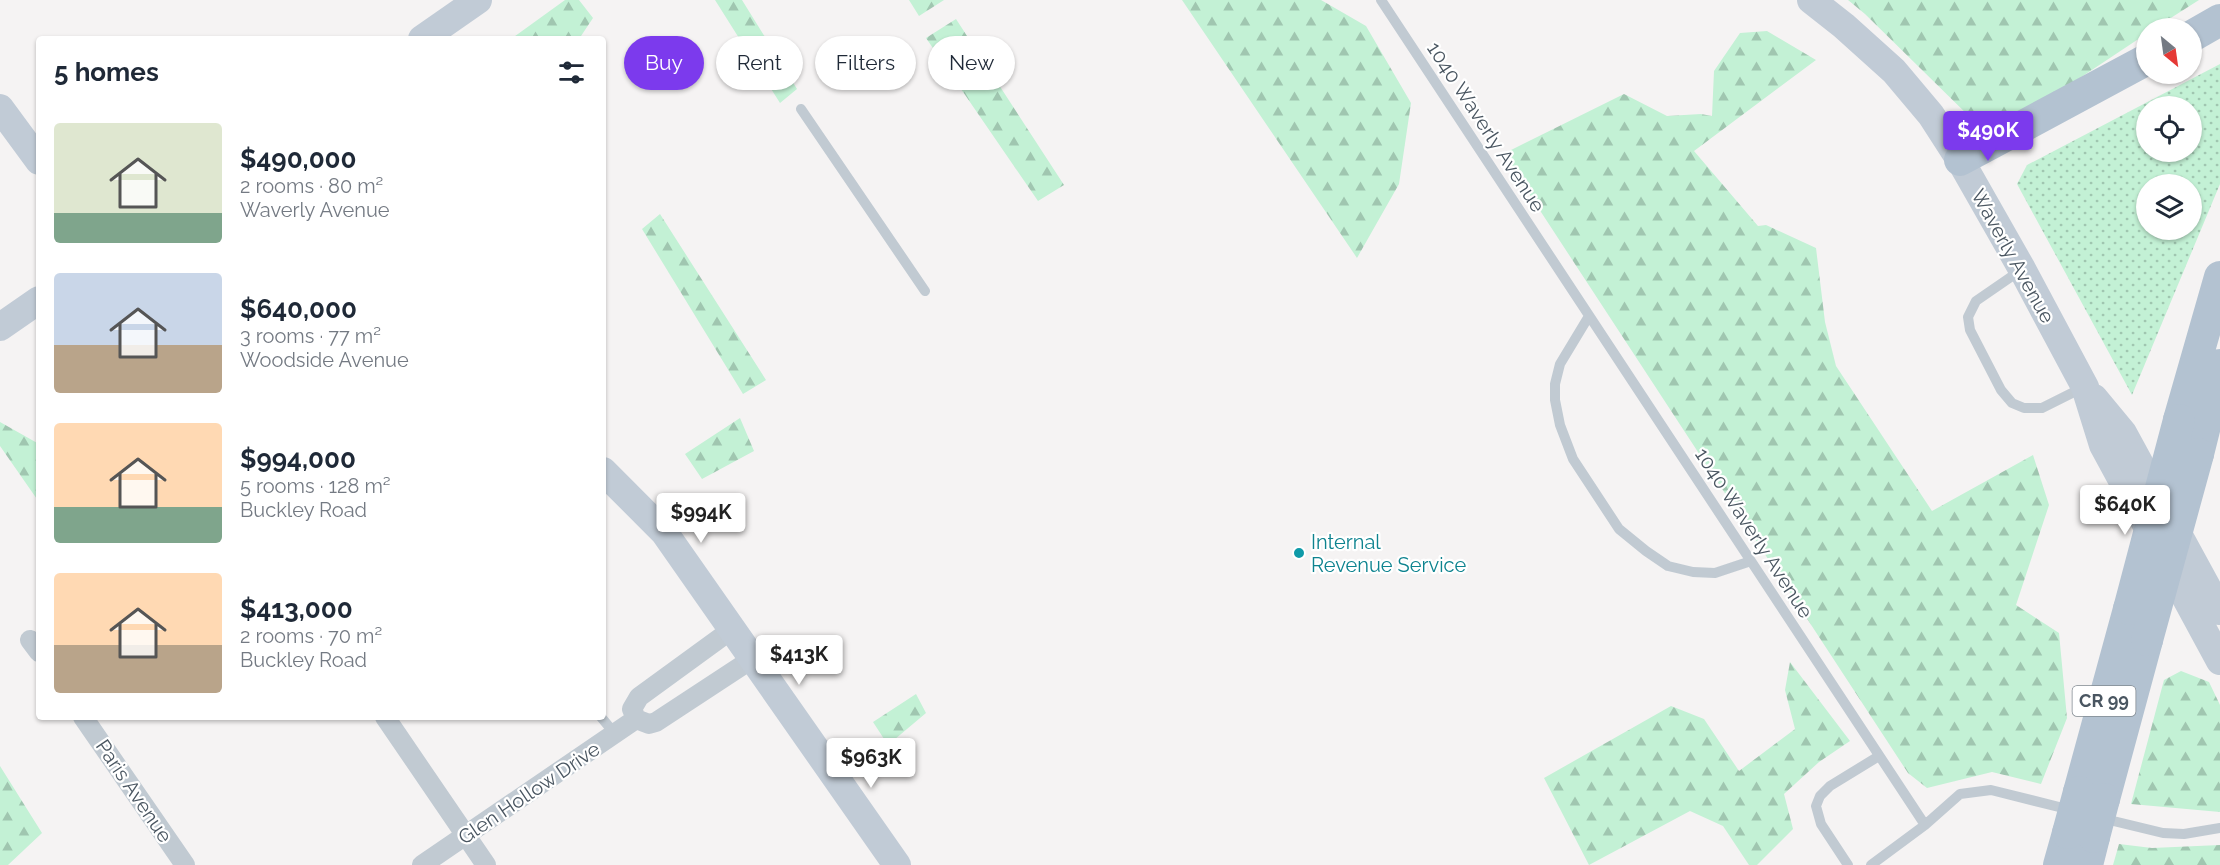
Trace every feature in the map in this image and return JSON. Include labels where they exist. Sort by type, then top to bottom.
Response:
[{"type":"main road","name":"Waverly Avenue","points":[[1811,0],[1894,71],[1931,115],[1960,160],[2085,387],[2103,445],[2220,661]]},
{"type":"main road","points":[[426,36],[463,4]]},
{"type":"main road","points":[[2202,30],[2220,20]]},
{"type":"main road","points":[[1960,160],[2136,65]]},
{"type":"main road","points":[[0,108],[36,157]]},
{"type":"main road","name":"CR 99","points":[[2059,865],[2083,845],[2129,609],[2220,277]]},
{"type":"main road","points":[[0,327],[36,302]]},
{"type":"main road","name":"CR 99","points":[[2091,796],[2147,640],[2220,365]]},
{"type":"main road","name":"Waverly Avenue","points":[[2085,387],[2123,433],[2220,611]]},
{"type":"main road","points":[[606,474],[664,532],[897,865]]},
{"type":"street","points":[[731,630],[639,697],[632,709],[636,719],[649,724],[656,722],[752,659]]},
{"type":"street","name":"Glen Hollow Drive","points":[[422,865],[636,719]]},
{"type":"street","name":"Paris Avenue","points":[[85,720],[185,865]]},
{"type":"street","points":[[387,720],[486,865]]},
{"type":"lane","name":"1040 Waverly Avenue","points":[[1381,0],[1925,825]]},
{"type":"lane","points":[[801,109],[925,291]]},
{"type":"lane","points":[[2022,269],[1976,301],[1968,317],[1970,330],[2001,390],[2012,403],[2024,408],[2042,408],[2085,387]]},
{"type":"lane","points":[[1589,316],[1560,364],[1555,384],[1555,400],[1560,425],[1573,459],[1619,529],[1668,566],[1693,572],[1715,573],[1751,561]]},
{"type":"lane","points":[[603,720],[615,735]]},
{"type":"lane","points":[[1848,865],[1821,824],[1816,806],[1820,796],[1830,786],[1879,756]]},
{"type":"lane","points":[[1871,865],[1925,825],[1960,794],[1991,790],[2163,834],[2184,834],[2220,828]]},
{"type":"green space","points":[[565,0],[579,0],[593,18],[581,36],[515,36]]},
{"type":"green space","points":[[715,0],[742,0],[764,36],[738,36]]},
{"type":"green space","points":[[909,0],[944,0],[919,16]]},
{"type":"green space","points":[[1182,0],[1321,0],[1366,26],[1411,103],[1399,184],[1357,258]]},
{"type":"green space","points":[[1848,0],[2199,0],[2171,18],[2136,18],[2136,41],[2006,127],[1976,123]]},
{"type":"green space","points":[[956,19],[967,36],[929,36]]},
{"type":"green space","points":[[1767,31],[1816,60],[1694,151],[1758,226],[1766,225],[1816,248],[1825,322],[1836,366],[1932,511],[2033,455],[2049,505],[2016,605],[2059,633],[2067,718],[2041,784],[1992,772],[1927,788],[1908,773],[1503,154],[1624,94],[1667,116],[1701,114],[1712,116],[1714,71],[1740,33]]},
{"type":"green space","points":[[2220,64],[2220,184],[2202,227],[2202,174],[2136,174],[2136,240],[2197,240],[2132,395],[2017,184],[2027,165],[2136,108],[2136,162],[2202,162],[2202,96],[2159,96],[2182,84],[2202,84],[2202,73]]},
{"type":"green space","points":[[772,90],[796,90],[780,103]]},
{"type":"green space","points":[[962,90],[1002,90],[1064,185],[1038,201]]},
{"type":"green space","points":[[660,214],[766,380],[743,394],[642,229]]},
{"type":"green space","points":[[740,418],[754,451],[702,479],[685,454]]},
{"type":"green space","points":[[0,422],[36,442],[36,498],[0,446]]},
{"type":"green space","points":[[1790,662],[1850,741],[1819,762],[1784,794],[1793,829],[1757,865],[1749,865],[1723,826],[1690,811],[1589,865],[1544,778],[1671,706],[1704,719],[1739,771],[1795,729],[1785,690]]},
{"type":"green space","points":[[2181,671],[2209,682],[2220,705],[2220,812],[2131,804],[2164,680]]},
{"type":"green space","points":[[916,694],[926,713],[888,745],[873,722]]},
{"type":"green space","points":[[0,766],[42,833],[8,865],[0,865]]},
{"type":"green space","points":[[2119,844],[2152,848],[2220,845],[2220,865],[2113,865]]},
{"type":"place","name":"Internal Revenue Service","points":[[1299,553]]}]
